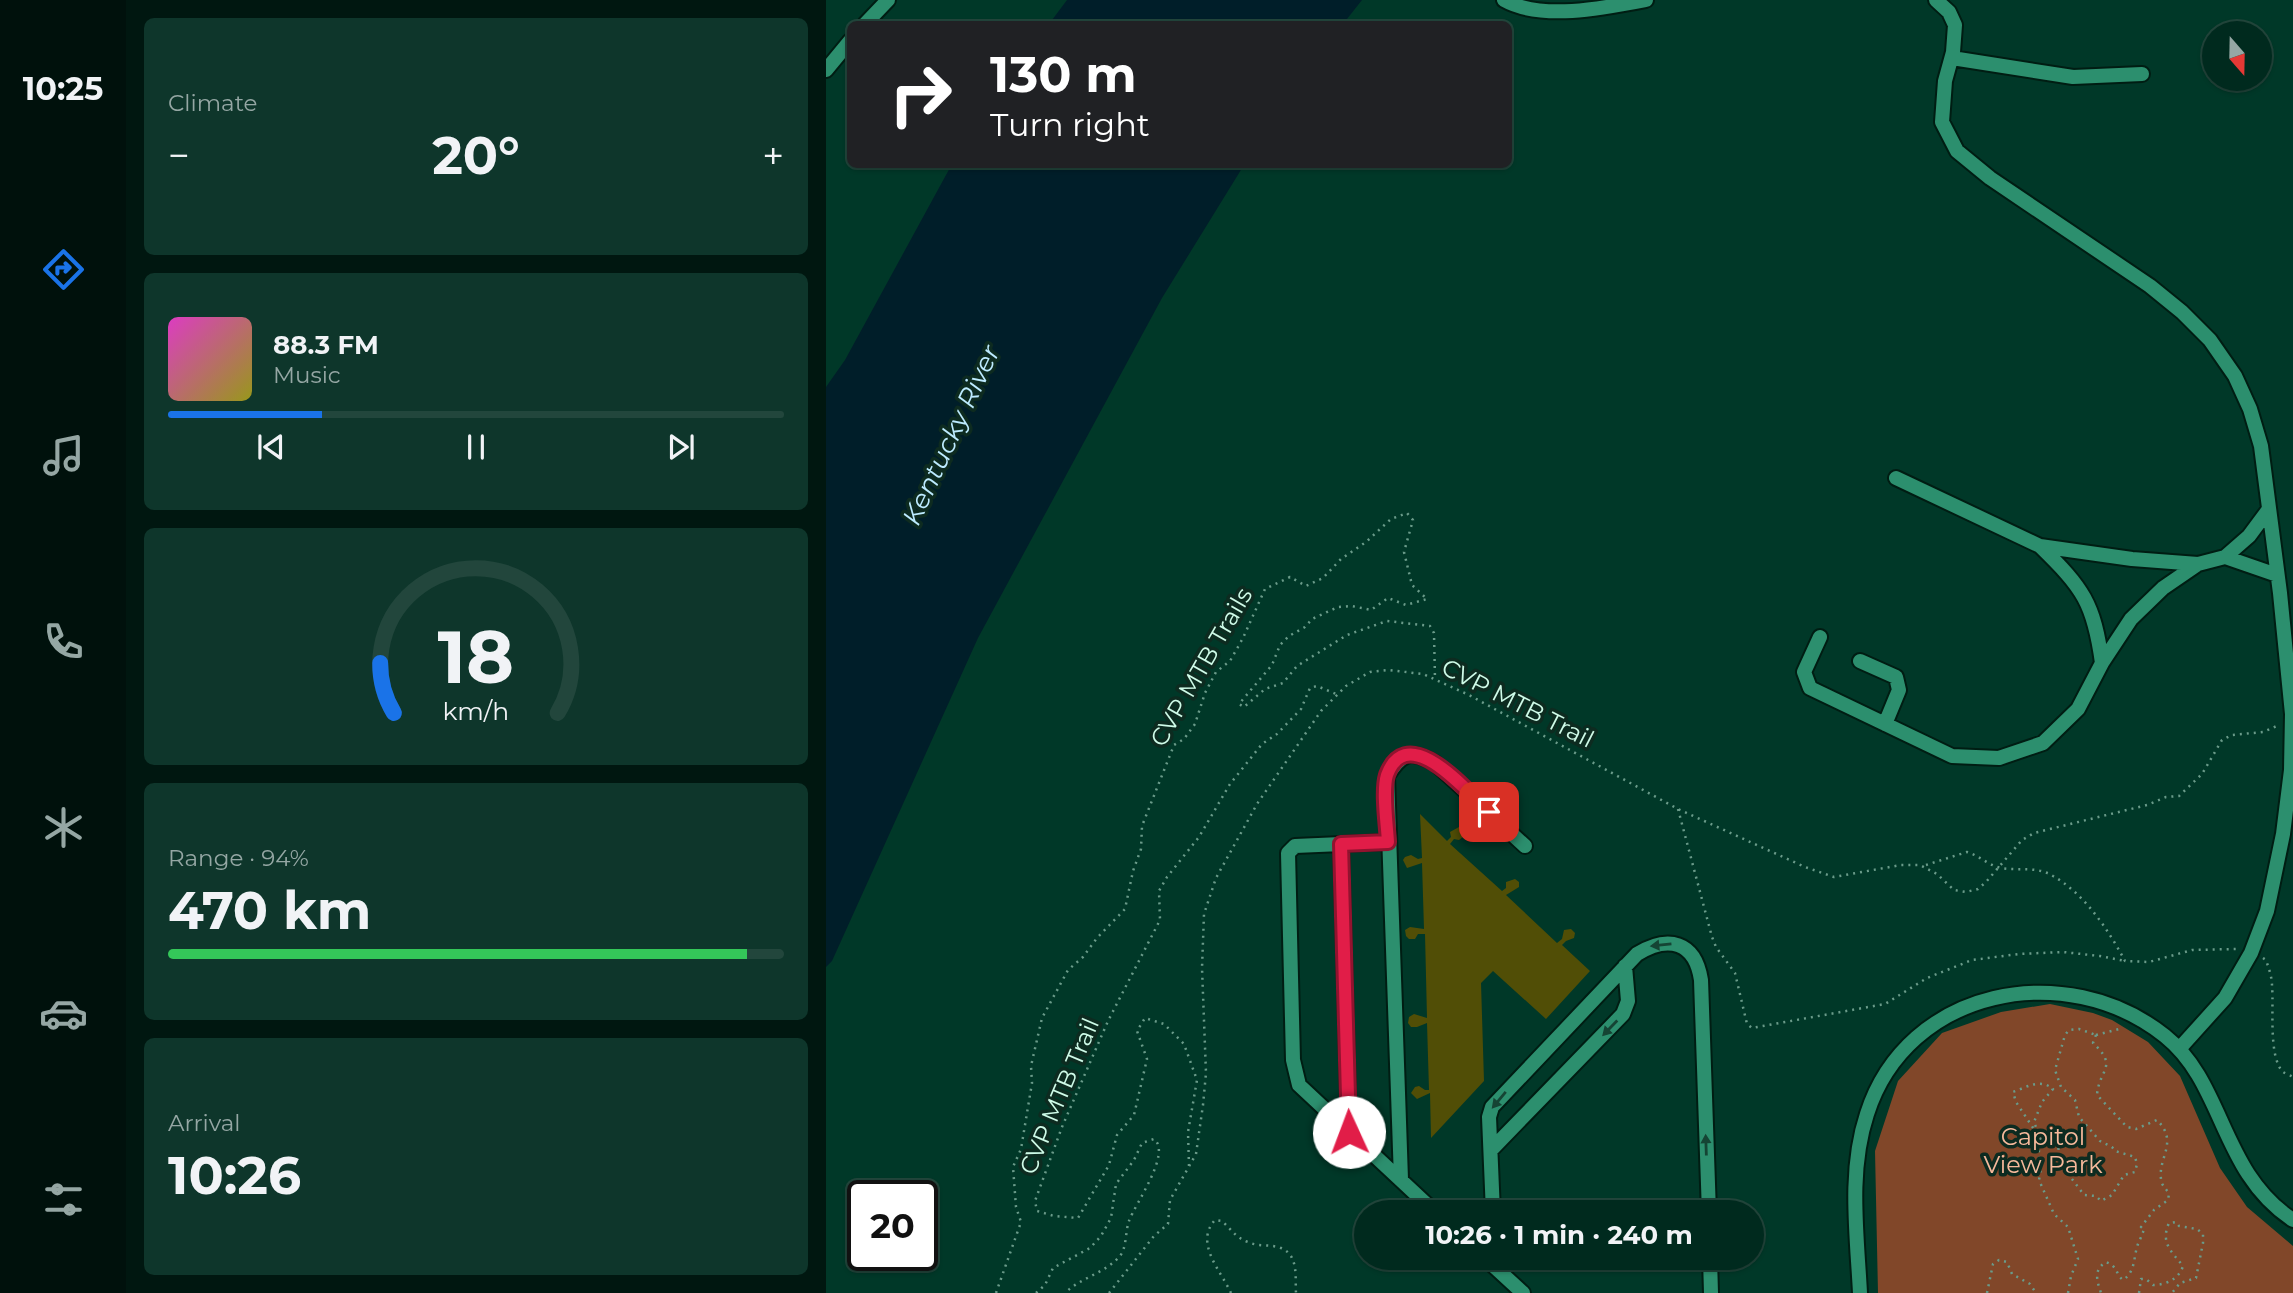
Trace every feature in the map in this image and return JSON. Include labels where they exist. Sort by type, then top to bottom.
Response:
[{"type":"street","points":[[868,21],[888,0]]},
{"type":"street","points":[[1504,0],[1527,10],[1561,11],[1641,0]]},
{"type":"street","points":[[1936,0],[1948,12],[1955,25],[1952,58],[1945,81],[1942,122],[1957,151],[1990,178],[2150,286],[2182,312],[2216,349],[2235,376],[2250,409],[2261,446],[2292,714],[2291,770],[2283,834],[2267,911],[2251,953],[2225,998],[2179,1049]]},
{"type":"street","points":[[826,69],[847,44]]},
{"type":"street","points":[[1952,58],[2073,77],[2143,74]]},
{"type":"street","points":[[1896,478],[2040,546],[2132,559],[2198,564],[2225,557],[2249,536],[2269,509]]},
{"type":"street","points":[[2040,546],[2069,574],[2088,602],[2098,631],[2102,663]]},
{"type":"street","points":[[2225,557],[2277,575]]},
{"type":"street","points":[[1820,637],[1804,672],[1810,688],[1952,756],[1999,758],[2043,743],[2078,709],[2102,663],[2131,619],[2163,588],[2198,564]]},
{"type":"street","points":[[1860,661],[1896,677],[1899,690],[1885,724]]},
{"type":"street","points":[[1401,1179],[1387,776],[1404,755],[1419,754],[1435,763],[1525,846]]},
{"type":"street","points":[[1388,842],[1296,846],[1288,853],[1293,1060],[1299,1085],[1423,1200]]},
{"type":"street","points":[[1341,844],[1349,1132]]},
{"type":"street","points":[[1493,1200],[1489,1117],[1492,1107],[1637,954],[1651,945],[1667,942],[1683,946],[1699,965],[1708,1200]]},
{"type":"street","points":[[1491,1150],[1623,1014],[1628,1001],[1625,966]]},
{"type":"street","points":[[1860,1293],[1856,1175],[1859,1144],[1867,1113],[1880,1084],[1897,1059],[1934,1025],[1958,1010],[2013,993],[2053,992],[2081,996],[2107,1004],[2164,1035],[2179,1049],[2201,1082],[2247,1175],[2270,1202],[2293,1220]]},
{"type":"street","points":[[1501,1270],[1523,1293]]},
{"type":"street","points":[[1710,1270],[1711,1293]]},
{"type":"path","name":"CVP MTB Trails","points":[[997,1292],[1021,1222],[1016,1207],[1013,1167],[1021,1149],[1032,1083],[1031,1066],[1042,1018],[1068,970],[1125,909],[1141,849],[1142,826],[1174,745],[1184,739],[1195,724],[1205,693],[1216,672],[1230,660],[1243,638],[1265,589],[1290,577],[1306,586],[1323,578],[1341,559],[1366,542],[1391,519],[1408,513],[1413,520],[1404,552],[1412,585],[1427,599],[1406,604],[1388,598],[1371,610],[1352,606],[1338,607],[1318,615],[1280,645],[1272,665],[1239,704],[1244,707],[1265,690],[1283,683],[1297,666],[1339,639],[1366,626],[1387,621],[1430,626],[1434,633],[1435,679]]},
{"type":"path","name":"CVP MTB Trail","points":[[1110,1293],[1154,1236],[1168,1224],[1170,1200],[1196,1154],[1206,1073],[1202,968],[1204,914],[1216,878],[1257,804],[1321,711],[1354,679],[1370,672],[1410,671],[1435,679],[1583,755],[1678,809],[1805,867],[1834,877],[1900,865],[1923,866],[1968,852],[1988,864],[2000,867]]},
{"type":"path","name":"CVP MTB Trail","points":[[1189,1168],[1188,1132],[1197,1080],[1184,1044],[1164,1024],[1145,1017],[1137,1031],[1147,1059],[1134,1115],[1117,1135],[1109,1165],[1078,1218],[1037,1211],[1035,1201],[1062,1127],[1108,1021],[1160,920],[1158,891],[1199,837],[1230,784],[1262,744],[1301,709],[1310,688],[1317,686],[1336,694]]},
{"type":"path","points":[[1923,866],[1937,874],[1954,890],[1966,892],[1978,889],[2022,840],[2034,833],[2147,805],[2166,797],[2179,796],[2202,774],[2222,740],[2244,732],[2263,732],[2282,724]]},
{"type":"path","points":[[1678,809],[1712,937],[1735,973],[1747,1024],[1752,1028],[1885,1004],[1927,978],[1972,960],[2063,952],[2150,962],[2192,950],[2244,949]]},
{"type":"path","points":[[2000,867],[2033,869],[2053,876],[2086,904],[2117,943],[2125,961]]},
{"type":"path","points":[[2259,957],[2266,960],[2271,973],[2273,988],[2270,1023],[2278,1062],[2283,1072],[2293,1077]]},
{"type":"path","points":[[2068,1293],[2078,1259],[2067,1227],[2054,1214],[2039,1180],[2038,1153],[2043,1143],[2015,1102],[2013,1092],[2036,1083],[2047,1084],[2053,1089],[2042,1102],[2035,1122],[2039,1134],[2045,1140],[2058,1144],[2060,1163],[2084,1195],[2096,1196],[2101,1201],[2112,1195],[2124,1175],[2135,1172],[2135,1157],[2115,1152],[2112,1147],[2100,1141],[2079,1116],[2075,1100],[2061,1087],[2055,1070],[2065,1035],[2069,1030],[2079,1028],[2096,1035],[2128,1028],[2134,1017]]},
{"type":"path","points":[[2096,1035],[2093,1043],[2104,1053],[2107,1060],[2098,1095],[2127,1127],[2136,1129],[2157,1119],[2162,1124],[2167,1151],[2161,1184],[2169,1194],[2168,1200],[2154,1210],[2141,1227],[2144,1228],[2143,1234],[2127,1278],[2120,1278],[2117,1268],[2112,1264],[2106,1262],[2101,1265],[2096,1277],[2101,1293]]},
{"type":"path","points":[[1036,1293],[1045,1285],[1053,1268],[1090,1248],[1101,1236],[1111,1218],[1116,1184],[1134,1160],[1142,1143],[1154,1139],[1159,1143],[1160,1149],[1151,1180],[1129,1219],[1119,1257],[1065,1293]]},
{"type":"path","points":[[1231,1293],[1206,1247],[1209,1226],[1215,1220],[1222,1221],[1234,1235],[1245,1241],[1259,1246],[1280,1247],[1287,1252],[1295,1267],[1296,1293]]},
{"type":"path","points":[[2139,1293],[2141,1279],[2146,1279],[2153,1285],[2166,1284],[2181,1272],[2183,1266],[2171,1254],[2165,1237],[2169,1223],[2176,1222],[2179,1226],[2197,1229],[2203,1234],[2203,1244],[2196,1278],[2180,1283],[2172,1293]]},
{"type":"path","points":[[1987,1293],[1993,1264],[1999,1260],[2007,1262],[2012,1274],[2030,1284],[2036,1293]]},
{"type":"green space","name":"Capitol View Park","points":[[2050,1004],[2112,1020],[2148,1042],[2180,1076],[2220,1168],[2247,1207],[2293,1246],[2293,1293],[1878,1293],[1875,1151],[1898,1081],[1942,1033],[2001,1012]]},
{"type":"water","points":[[1067,0],[1362,0],[1345,21],[1051,21]]},
{"type":"water","name":"Kentucky River","points":[[950,168],[1242,168],[1162,298],[978,638],[832,961],[826,967],[826,387],[845,360]]},
{"type":"building","points":[[1420,814],[1447,841],[1451,837],[1450,832],[1459,827],[1464,836],[1459,840],[1454,839],[1450,844],[1502,891],[1506,888],[1506,882],[1515,879],[1519,882],[1519,887],[1506,895],[1557,943],[1562,939],[1564,930],[1571,929],[1575,933],[1574,938],[1562,945],[1590,971],[1546,1019],[1493,971],[1481,983],[1484,1081],[1431,1138],[1430,1093],[1417,1099],[1411,1093],[1419,1086],[1429,1090],[1427,1023],[1411,1027],[1408,1023],[1409,1017],[1414,1014],[1427,1018],[1425,934],[1409,939],[1405,930],[1410,927],[1424,929],[1422,863],[1407,868],[1403,860],[1411,855],[1422,858]]},
{"type":"route","points":[[1349,1132],[1341,844],[1388,842],[1387,776],[1404,755],[1419,754],[1435,763],[1489,812]]}]
